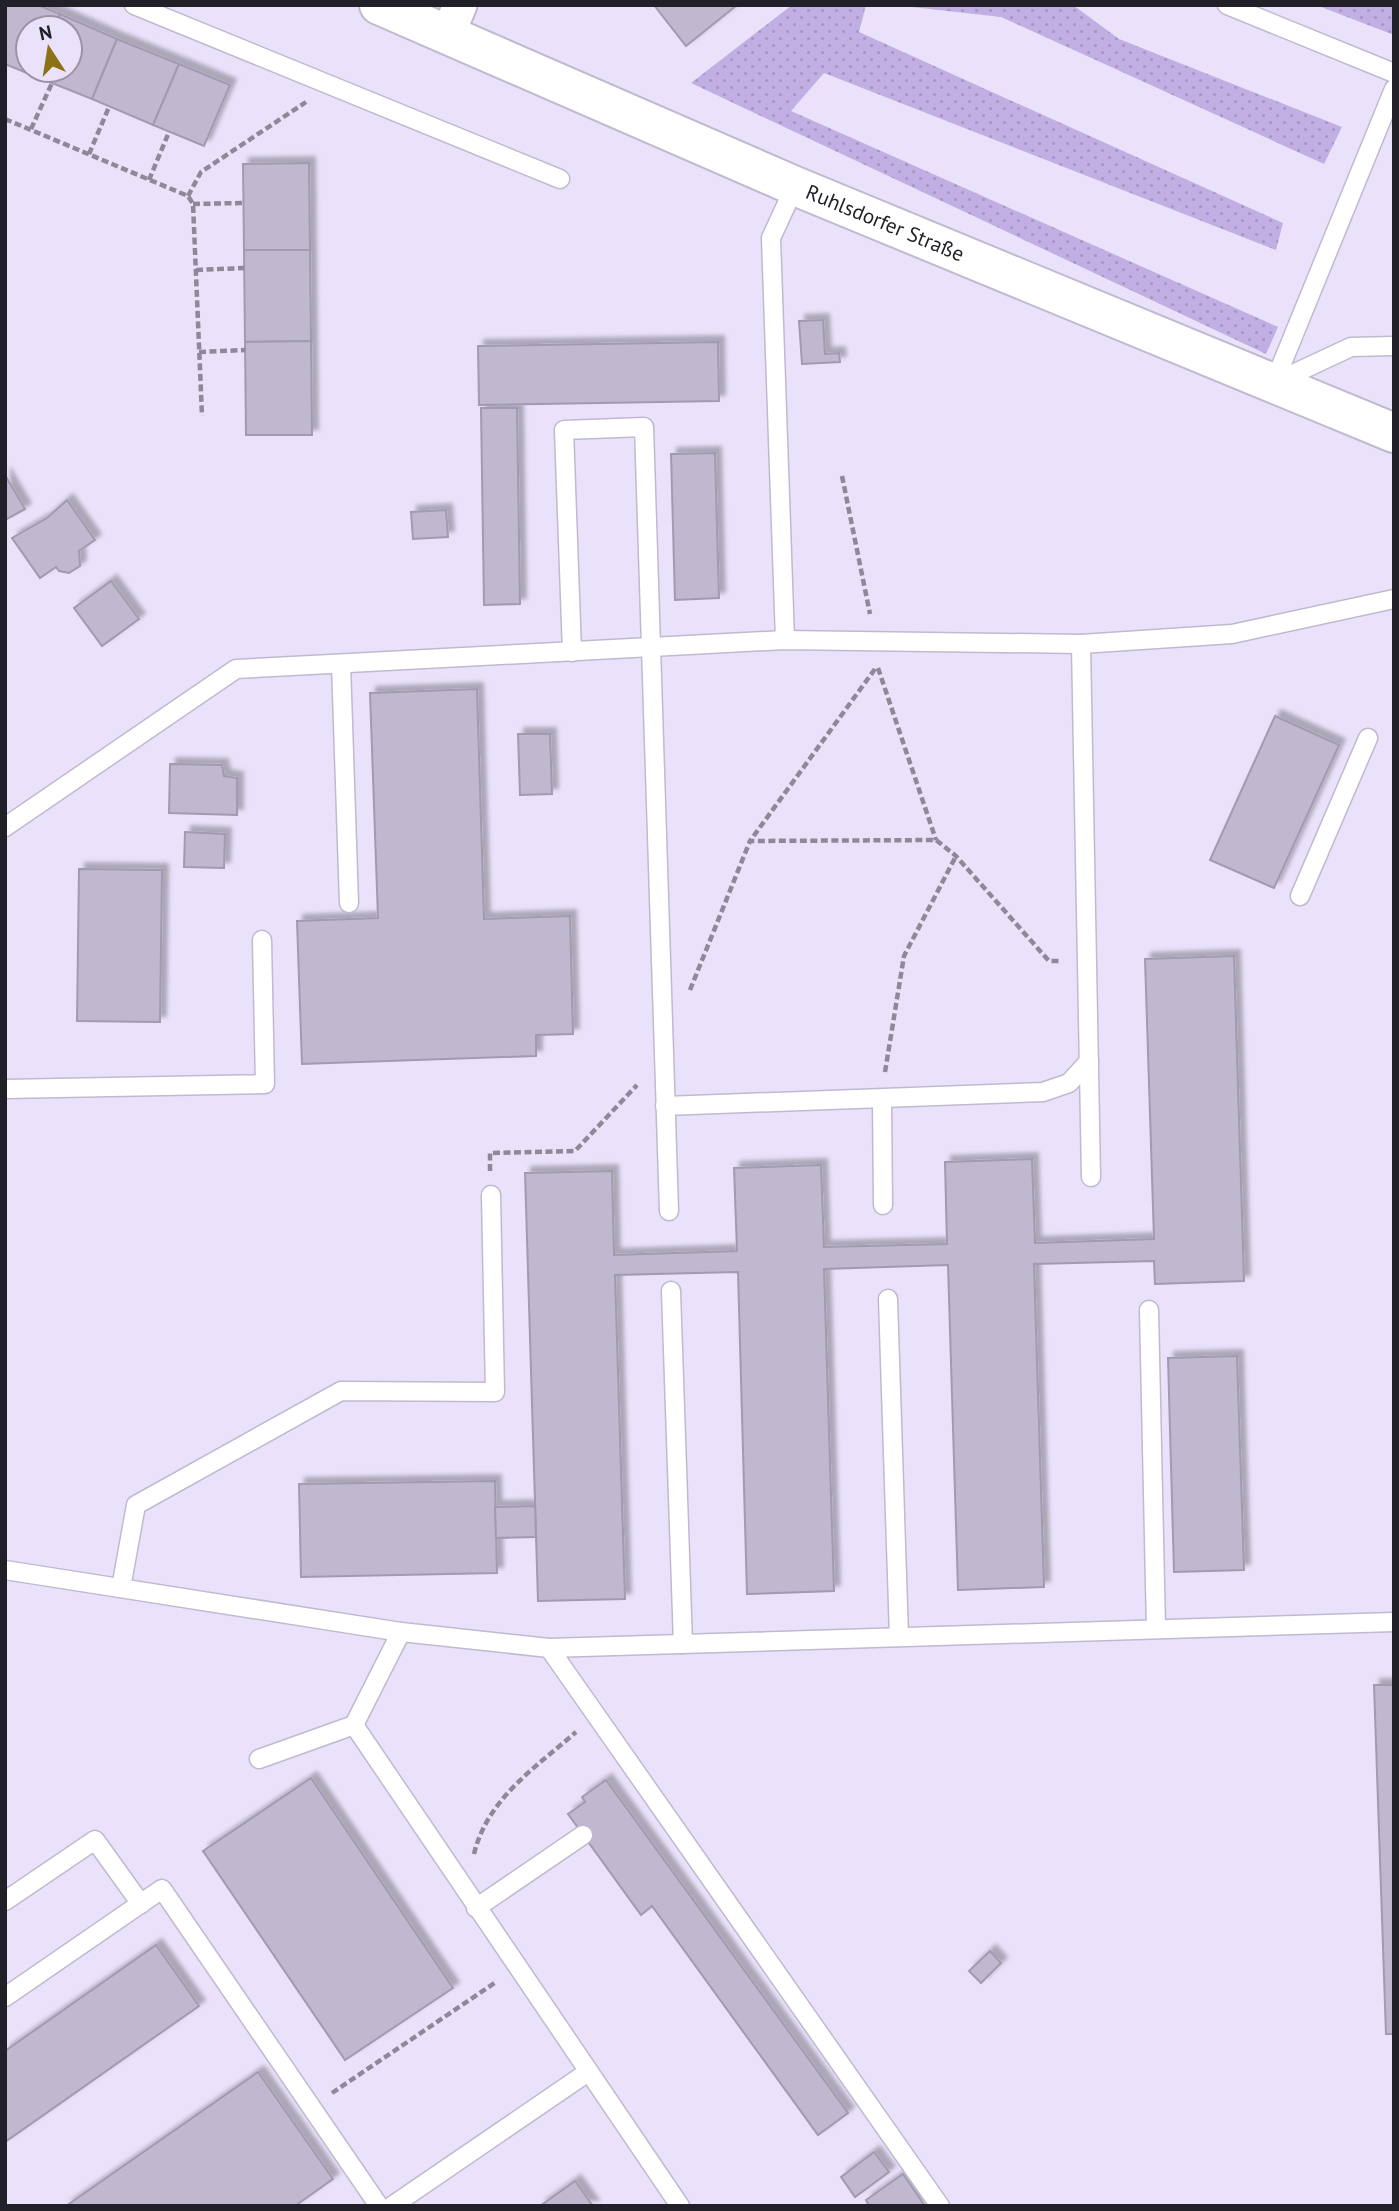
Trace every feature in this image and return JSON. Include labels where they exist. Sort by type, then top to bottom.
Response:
[{"type":"street","name":"Ruhlsdorfer Straße","points":[[379,5],[454,20],[795,186],[1394,433]]},
{"type":"lane","points":[[134,5],[560,180]]},
{"type":"lane","points":[[1227,5],[1394,73]]},
{"type":"lane","points":[[1274,383],[1394,89]]},
{"type":"lane","points":[[785,640],[771,238],[795,186]]},
{"type":"lane","points":[[1274,383],[1351,347],[1394,346]]},
{"type":"lane","points":[[572,652],[564,430],[643,427],[669,1211]]},
{"type":"lane","points":[[5,827],[236,669],[785,640],[1081,644],[1232,634],[1394,599]]},
{"type":"lane","points":[[1081,644],[1091,1177]]},
{"type":"lane","points":[[341,664],[349,903]]},
{"type":"lane","points":[[1300,897],[1368,738]]},
{"type":"lane","points":[[5,1089],[265,1084],[262,940]]},
{"type":"lane","points":[[665,1106],[1042,1092],[1069,1083],[1088,1061]]},
{"type":"lane","points":[[882,1099],[883,1205]]},
{"type":"lane","points":[[121,1588],[136,1505],[341,1391],[495,1392],[491,1195]]},
{"type":"lane","points":[[671,1291],[683,1644]]},
{"type":"lane","points":[[888,1299],[899,1637]]},
{"type":"lane","points":[[1149,1310],[1156,1629]]},
{"type":"lane","points":[[5,1570],[401,1632],[549,1648],[1394,1622]]},
{"type":"lane","points":[[259,1759],[354,1725],[401,1632]]},
{"type":"lane","points":[[549,1648],[940,2206]]},
{"type":"lane","points":[[354,1725],[680,2206]]},
{"type":"lane","points":[[476,1908],[583,1835]]},
{"type":"lane","points":[[5,1901],[95,1840],[141,1904]]},
{"type":"lane","points":[[5,1997],[162,1889],[379,2206]]},
{"type":"lane","points":[[392,2206],[589,2072]]},
{"type":"path","points":[[31,130],[52,84]]},
{"type":"path","points":[[188,196],[201,172],[331,86]]},
{"type":"path","points":[[89,154],[109,107]]},
{"type":"path","points":[[5,119],[188,196],[193,204],[202,416]]},
{"type":"path","points":[[149,180],[169,132]]},
{"type":"path","points":[[193,204],[243,204]]},
{"type":"path","points":[[196,270],[244,268]]},
{"type":"path","points":[[199,352],[245,351]]},
{"type":"path","points":[[877,666],[750,841],[936,839],[956,856],[1049,961],[1089,963]]},
{"type":"path","points":[[882,1099],[904,956],[956,856]]},
{"type":"path","points":[[465,1892],[479,1832],[510,1789],[596,1716]]},
{"type":"path","points":[[311,2107],[517,1967]]},
{"type":"shaded area","points":[[792,5],[866,5],[859,32],[1283,223],[1276,250],[824,73],[791,111],[1278,327],[1266,354],[691,83]]},
{"type":"shaded area","points":[[894,5],[1073,5],[1119,39],[1342,127],[1324,164],[1001,17]]},
{"type":"shaded area","points":[[1316,5],[1394,5],[1394,35]]},
{"type":"building","points":[[5,5],[38,5],[60,14],[14,14],[14,68],[5,64]]},
{"type":"building","points":[[654,5],[737,5],[686,46]]},
{"type":"building","points":[[84,25],[117,39],[92,99],[54,84],[84,84]]},
{"type":"building","points":[[117,39],[179,64],[153,125],[92,99]]},
{"type":"building","points":[[179,64],[230,85],[204,146],[153,125]]},
{"type":"building","points":[[309,163],[310,250],[244,250],[243,164]]},
{"type":"building","points":[[244,250],[310,250],[311,341],[245,342]]},
{"type":"building","points":[[823,320],[825,354],[839,353],[840,362],[802,364],[799,321]]},
{"type":"building","points":[[311,341],[312,435],[246,435],[245,342]]},
{"type":"building","points":[[718,342],[719,401],[479,405],[478,346]]},
{"type":"building","points":[[481,408],[517,408],[520,604],[484,605]]},
{"type":"building","points":[[715,453],[719,598],[675,600],[671,454]]},
{"type":"building","points":[[5,475],[25,509],[5,520]]},
{"type":"building","points":[[67,500],[95,540],[79,551],[80,566],[69,573],[59,571],[56,567],[40,578],[12,538],[47,518]]},
{"type":"building","points":[[446,510],[448,537],[413,539],[411,512]]},
{"type":"building","points":[[111,581],[139,619],[102,646],[74,608]]},
{"type":"building","points":[[477,689],[484,919],[570,916],[573,1034],[536,1035],[536,1056],[302,1064],[297,921],[378,918],[370,693]]},
{"type":"building","points":[[1275,716],[1339,745],[1274,888],[1210,860]]},
{"type":"building","points":[[518,734],[550,734],[552,794],[520,795]]},
{"type":"building","points":[[170,764],[222,765],[224,776],[237,778],[237,815],[169,813]]},
{"type":"building","points":[[185,832],[225,834],[224,868],[184,867]]},
{"type":"building","points":[[79,869],[162,870],[160,1022],[77,1021]]},
{"type":"building","points":[[1234,956],[1244,1281],[1155,1284],[1154,1261],[1034,1264],[1044,1587],[958,1590],[948,1265],[824,1269],[834,1591],[747,1594],[738,1272],[615,1275],[625,1599],[538,1601],[525,1173],[612,1171],[614,1255],[737,1251],[734,1168],[821,1165],[824,1247],[947,1244],[945,1162],[1032,1159],[1035,1243],[1154,1239],[1145,959]]},
{"type":"building","points":[[1237,1356],[1244,1570],[1174,1572],[1168,1358]]},
{"type":"building","points":[[495,1481],[497,1573],[301,1577],[299,1484]]},
{"type":"building","points":[[535,1506],[536,1537],[496,1538],[495,1507]]},
{"type":"building","points":[[1374,1685],[1394,1685],[1394,2034],[1386,2034]]},
{"type":"building","points":[[311,1778],[453,1988],[345,2060],[203,1851]]},
{"type":"building","points":[[606,1780],[848,2113],[818,2135],[652,1906],[641,1915],[568,1814],[585,1802],[582,1797]]},
{"type":"building","points":[[156,1945],[199,2006],[5,2142],[5,2051]]},
{"type":"building","points":[[990,1951],[1001,1963],[981,1983],[969,1971]]},
{"type":"building","points":[[258,2072],[333,2179],[295,2206],[66,2206]]},
{"type":"building","points":[[874,2152],[889,2172],[855,2197],[841,2177]]},
{"type":"building","points":[[903,2174],[925,2206],[869,2206],[866,2200]]},
{"type":"building","points":[[575,2181],[593,2206],[540,2206]]}]
